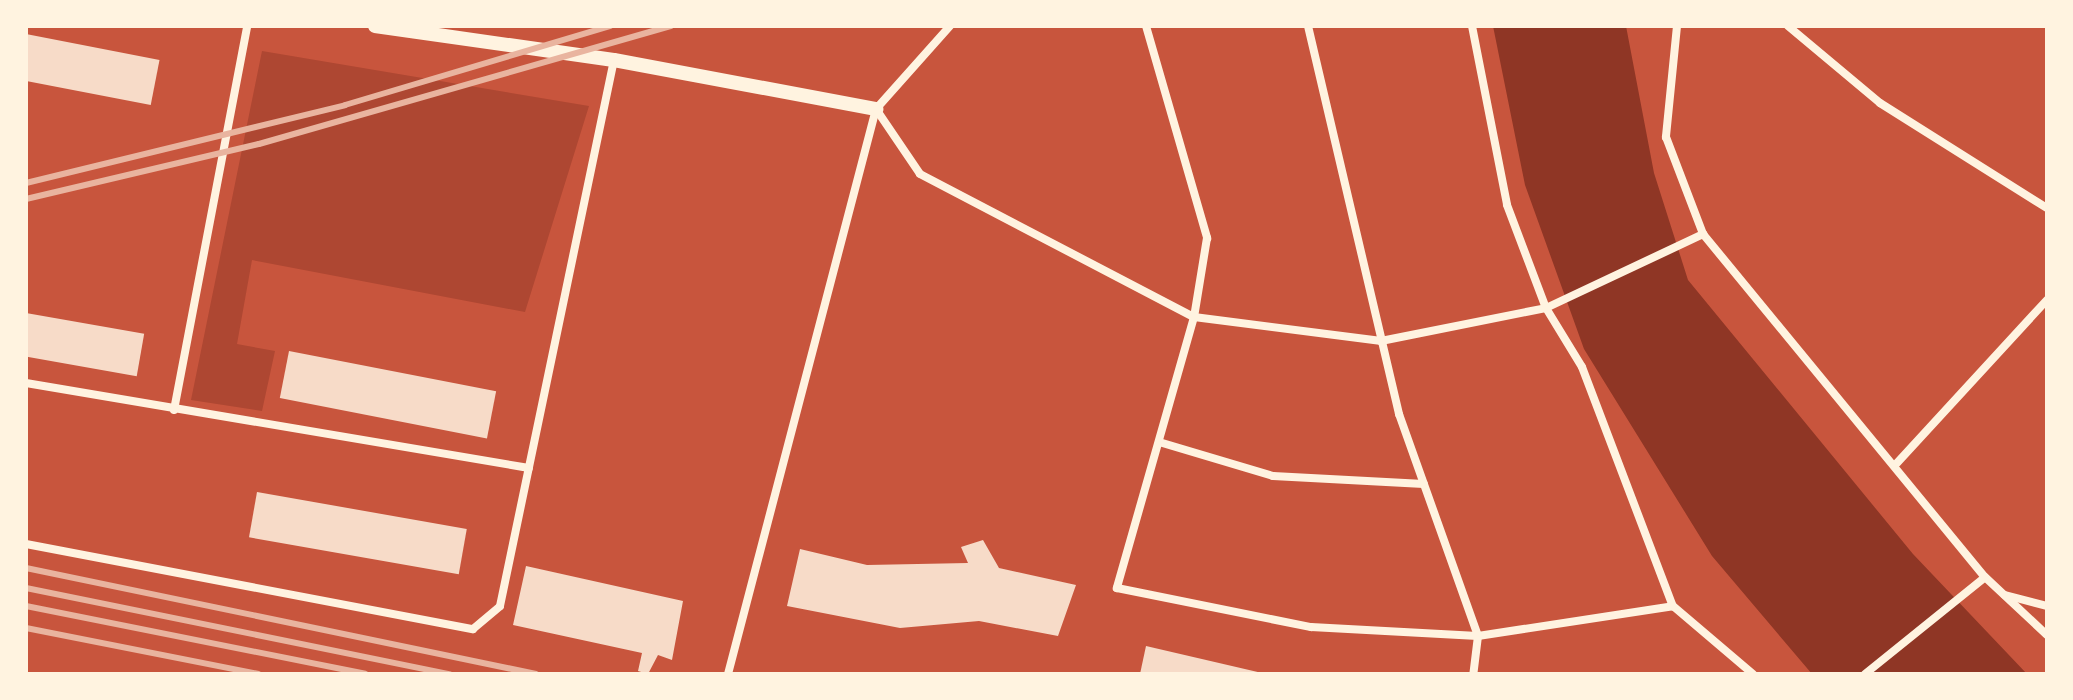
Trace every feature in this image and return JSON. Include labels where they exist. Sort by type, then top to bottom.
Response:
[{"type":"street","points":[[174,410],[247,26]]},
{"type":"street","points":[[375,26],[614,60],[876,109],[920,174],[1194,317],[1381,341],[1546,308],[1703,234]]},
{"type":"street","points":[[728,674],[876,109],[950,26]]},
{"type":"street","points":[[1146,26],[1207,238],[1194,317],[1117,588],[1311,627],[1478,636],[1673,606]]},
{"type":"street","points":[[1308,26],[1381,341],[1424,484],[1478,636],[1473,674]]},
{"type":"street","points":[[1472,26],[1507,205],[1546,308],[1582,367],[1673,606],[1753,674]]},
{"type":"street","points":[[1677,26],[1666,137],[1703,234],[1897,463],[1985,577],[2047,635]]},
{"type":"street","points":[[1788,26],[1880,103],[2047,208]]},
{"type":"street","points":[[26,544],[473,629],[500,606],[614,60]]},
{"type":"street","points":[[1897,463],[2047,300]]},
{"type":"street","points":[[26,383],[529,468]]},
{"type":"street","points":[[1159,442],[1273,476],[1424,484]]},
{"type":"street","points":[[1865,674],[1985,577]]},
{"type":"street","points":[[2002,594],[2047,606]]},
{"type":"shaded area","points":[[1493,26],[1626,26],[1654,173],[1688,280],[1913,554],[2027,674],[1812,674],[1712,556],[1584,349],[1525,185]]},
{"type":"shaded area","points":[[262,51],[589,106],[525,312],[252,260],[237,344],[275,351],[262,411],[191,400]]},
{"type":"building","points":[[26,34],[160,60],[151,105],[26,81]]},
{"type":"building","points":[[26,313],[144,334],[137,376],[26,357]]},
{"type":"building","points":[[289,351],[496,391],[487,438],[280,398]]},
{"type":"building","points":[[257,492],[467,529],[459,574],[249,537]]},
{"type":"building","points":[[983,540],[999,568],[1076,585],[1058,636],[979,621],[900,628],[787,606],[800,549],[867,565],[968,563],[961,547]]},
{"type":"building","points":[[526,566],[683,601],[672,660],[658,655],[648,674],[638,671],[642,653],[513,625]]},
{"type":"building","points":[[1146,646],[1262,673],[1262,674],[1140,674]]},
{"type":"railway","points":[[26,183],[345,105],[610,26]]},
{"type":"railway","points":[[26,199],[259,144],[671,26]]},
{"type":"railway","points":[[26,568],[536,674]]},
{"type":"railway","points":[[26,588],[450,674]]},
{"type":"railway","points":[[26,606],[365,674]]},
{"type":"railway","points":[[26,628],[259,674]]}]
